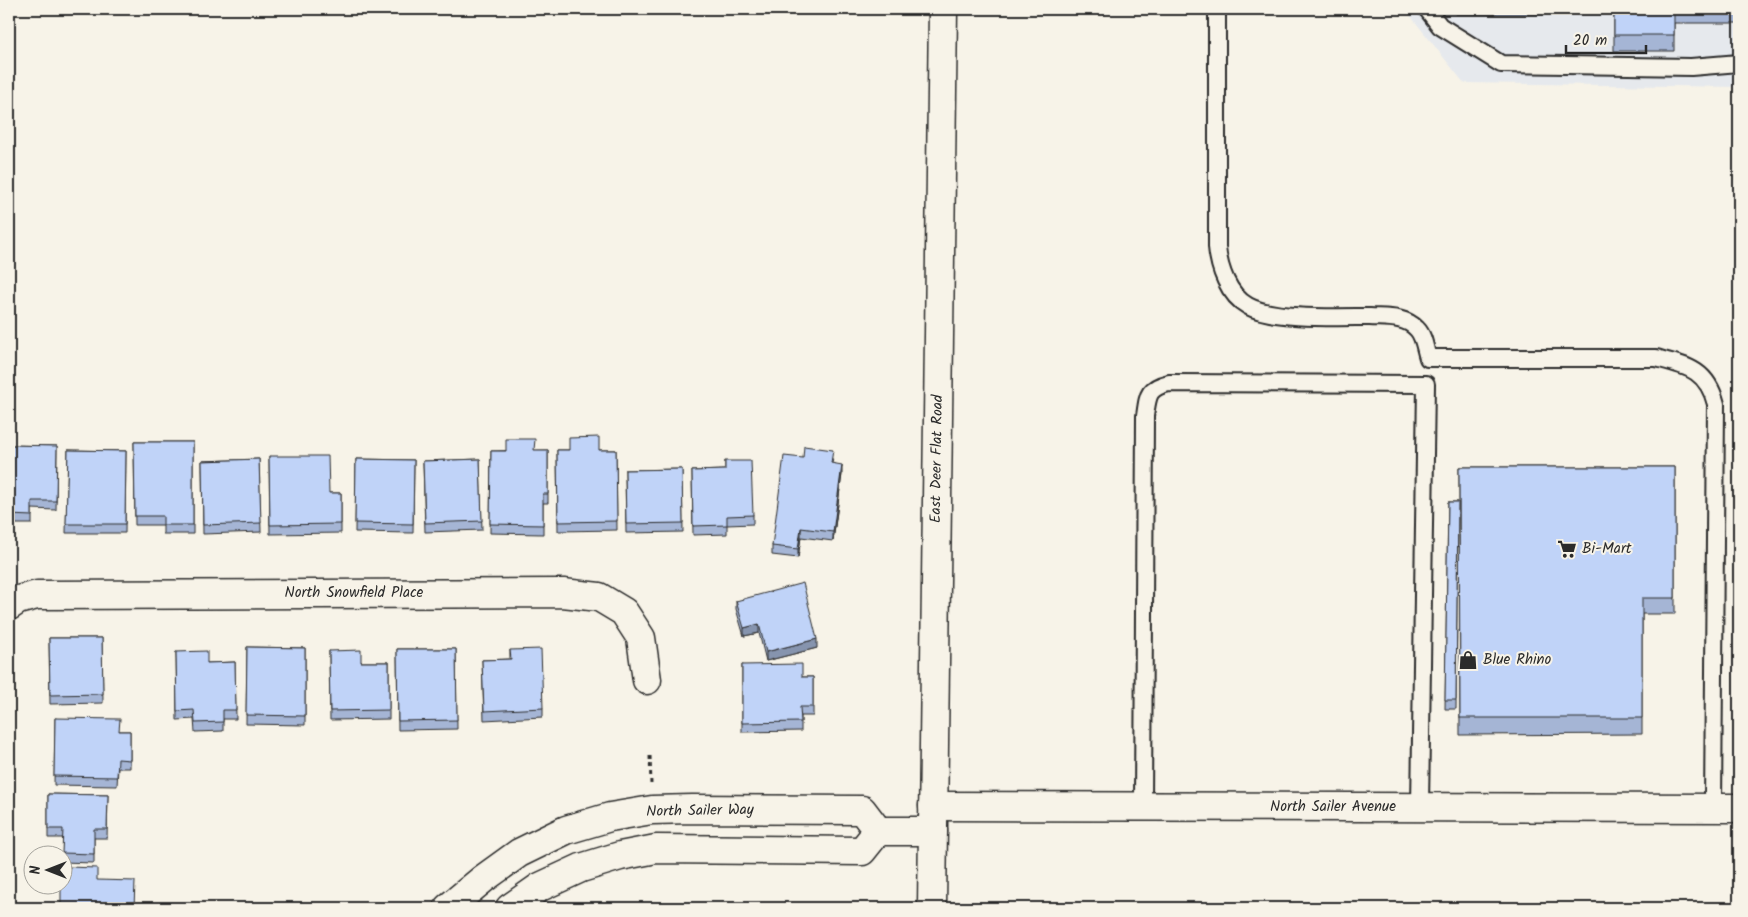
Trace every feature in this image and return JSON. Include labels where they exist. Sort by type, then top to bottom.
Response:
[{"type":"street","name":"East Deer Flat Road","points":[[932,908],[943,9]]},
{"type":"street","name":"North Snowfield Place","points":[[9,606],[18,600],[37,595],[563,592],[599,597],[624,612],[642,638],[647,680]]},
{"type":"street","name":"North Sailer Avenue","points":[[933,818],[1143,807],[1723,808]]},
{"type":"street","name":"North Sailer Way","points":[[448,908],[519,852],[566,830],[610,817],[652,810],[692,808],[862,810],[878,831]]},
{"type":"street","points":[[510,908],[540,887],[581,868],[620,856],[656,849],[862,851],[878,831],[933,818]]},
{"type":"lane","points":[[1217,9],[1217,246],[1218,260],[1230,287],[1239,299],[1248,306],[1263,311],[1293,316],[1400,319],[1418,330],[1428,358],[1426,384],[1420,807]]},
{"type":"lane","points":[[1427,9],[1440,26],[1501,64],[1691,67],[1739,63]]},
{"type":"lane","points":[[1428,358],[1656,358],[1680,364],[1705,379],[1716,404],[1723,808]]},
{"type":"lane","points":[[1143,807],[1145,434],[1148,396],[1156,386],[1169,383],[1426,384]]},
{"type":"path","points":[[650,756],[651,785]]},
{"type":"shaded area","points":[[1405,9],[1739,9],[1739,87],[1464,83]]},
{"type":"building","points":[[1614,9],[1674,9],[1674,35],[1614,35]]},
{"type":"building","points":[[599,437],[599,450],[616,450],[617,521],[558,522],[557,450],[569,450],[569,438]]},
{"type":"building","points":[[506,439],[535,439],[534,450],[548,450],[548,494],[543,494],[543,525],[490,524],[491,451],[506,451]]},
{"type":"building","points":[[134,442],[193,442],[193,525],[163,525],[163,516],[135,516]]},
{"type":"building","points":[[9,445],[57,446],[56,501],[32,501],[32,516],[9,515]]},
{"type":"building","points":[[804,446],[833,450],[831,463],[842,465],[833,532],[801,528],[798,549],[772,546],[784,456],[803,458]]},
{"type":"building","points":[[68,450],[126,451],[125,524],[66,524]]},
{"type":"building","points":[[269,456],[328,456],[329,493],[341,493],[341,524],[270,525]]},
{"type":"building","points":[[259,459],[261,523],[203,525],[202,461]]},
{"type":"building","points":[[356,459],[414,460],[413,524],[355,523]]},
{"type":"building","points":[[480,459],[482,521],[425,523],[423,461]]},
{"type":"building","points":[[725,461],[751,461],[753,515],[727,516],[727,525],[693,526],[692,471],[725,470]]},
{"type":"building","name":"Bi-Mart","points":[[1459,467],[1675,467],[1675,598],[1642,598],[1642,718],[1460,718]]},
{"type":"building","points":[[682,469],[683,523],[626,524],[625,470]]},
{"type":"building","points":[[1448,502],[1458,502],[1456,700],[1445,700]]},
{"type":"building","points":[[803,583],[817,639],[766,652],[759,624],[744,628],[736,601]]},
{"type":"building","points":[[49,638],[102,638],[103,694],[50,695]]},
{"type":"building","points":[[247,647],[305,648],[305,716],[246,715]]},
{"type":"building","points":[[397,649],[456,649],[457,720],[398,721]]},
{"type":"building","points":[[541,649],[543,708],[484,711],[482,660],[511,659],[510,650]]},
{"type":"building","points":[[361,650],[361,662],[389,662],[389,710],[330,711],[329,651]]},
{"type":"building","points":[[207,651],[207,663],[235,662],[236,710],[223,710],[223,722],[195,723],[194,710],[177,711],[176,652]]},
{"type":"building","points":[[802,664],[802,677],[813,677],[813,707],[800,707],[801,722],[742,723],[742,665]]},
{"type":"building","points":[[55,718],[120,719],[119,731],[130,731],[130,760],[118,759],[117,777],[54,776]]},
{"type":"building","points":[[48,794],[108,795],[107,829],[94,829],[94,854],[72,853],[72,844],[62,844],[63,829],[48,829]]},
{"type":"building","points":[[72,867],[97,868],[97,880],[135,881],[134,908],[61,908],[61,894],[72,894]]},
{"type":"place","name":"Bi-Mart","points":[[1567,549]]},
{"type":"place","name":"Blue Rhino","points":[[1468,660]]}]
